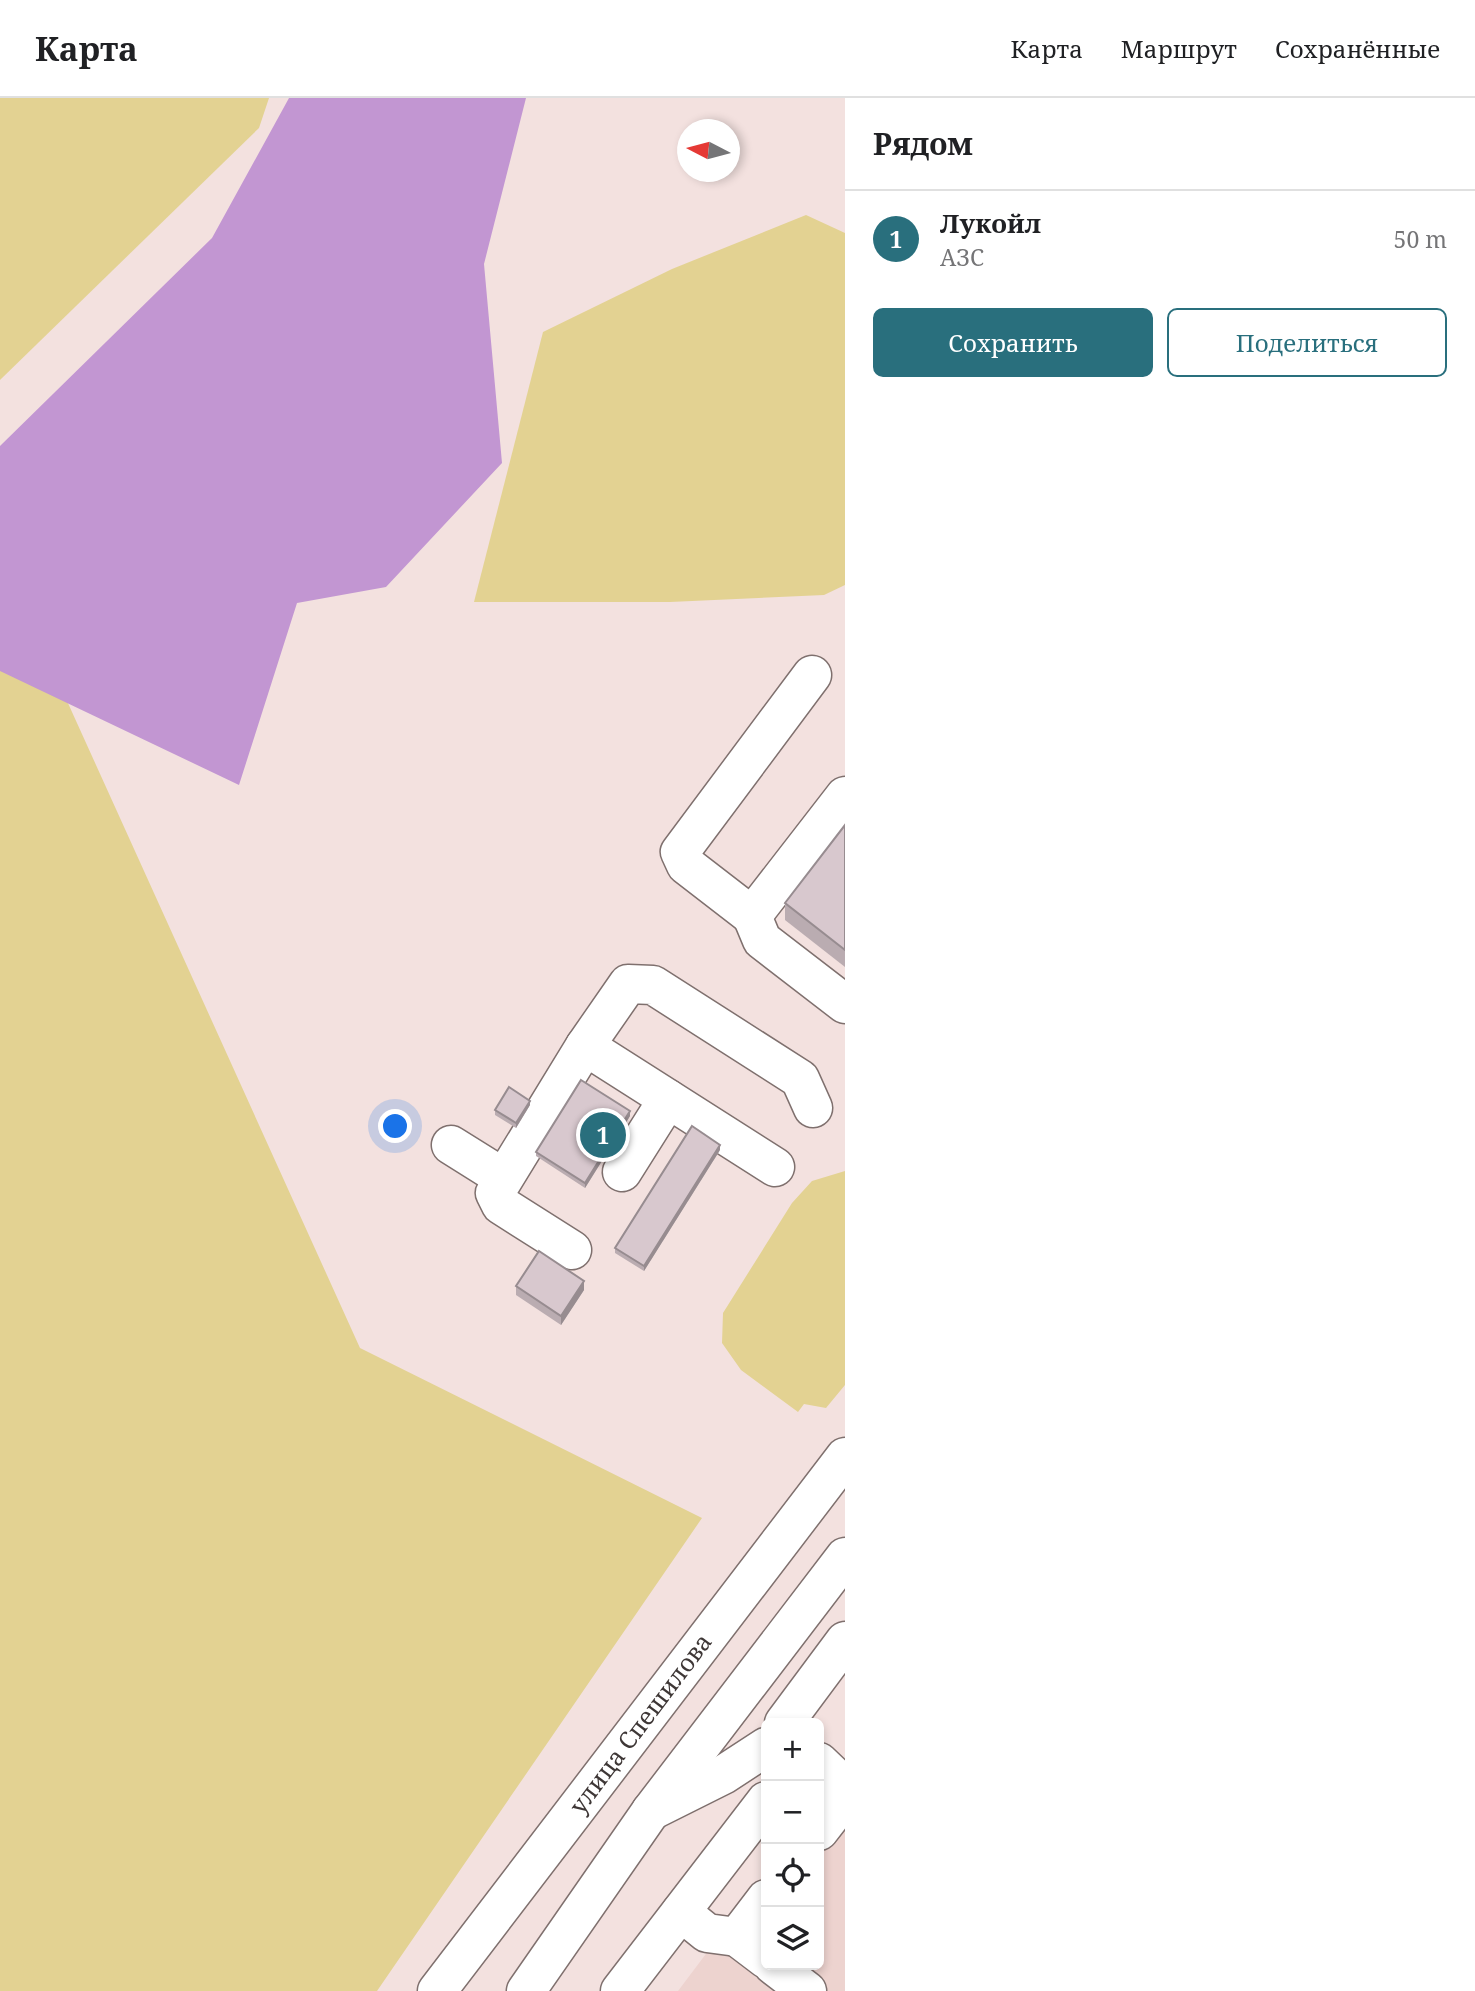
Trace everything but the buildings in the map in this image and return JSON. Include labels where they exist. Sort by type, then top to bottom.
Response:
[{"type":"main road","points":[[812,676],[680,852],[686,865],[752,916],[762,940],[845,1004]]},
{"type":"main road","points":[[752,916],[845,796]]},
{"type":"main road","points":[[572,1250],[496,1200],[495,1193],[502,1177],[585,1046],[628,984],[653,985],[800,1079],[813,1108]]},
{"type":"main road","points":[[585,1046],[775,1167]]},
{"type":"main road","points":[[622,1172],[668,1099]]},
{"type":"main road","points":[[451,1144],[502,1177]]},
{"type":"main road","name":"улица Спешилова","points":[[437,1991],[845,1457]]},
{"type":"main road","points":[[526,1991],[556,1952],[651,1811],[845,1557]]},
{"type":"main road","points":[[789,1718],[845,1641]]},
{"type":"main road","points":[[651,1811],[723,1775],[761,1750]]},
{"type":"main road","points":[[824,1767],[843,1785],[840,1804],[831,1827]]},
{"type":"main road","points":[[620,1991],[761,1808]]},
{"type":"main road","points":[[681,1912],[707,1933],[752,1948],[764,1907]]},
{"type":"main road","points":[[545,1991],[556,1952]]},
{"type":"main road","points":[[780,1970],[807,1991]]},
{"type":"shaded area","points":[[0,98],[269,98],[259,128],[0,380]]},
{"type":"shaded area","points":[[289,98],[526,98],[484,264],[502,463],[386,587],[297,603],[239,785],[0,671],[0,446],[212,238]]},
{"type":"shaded area","points":[[806,215],[845,233],[845,585],[824,595],[670,602],[474,602],[543,332],[672,269]]},
{"type":"shaded area","points":[[0,553],[360,1348],[702,1518],[377,1991],[0,1991]]},
{"type":"shaded area","points":[[845,1171],[845,1385],[826,1408],[804,1404],[798,1412],[741,1370],[722,1343],[723,1313],[792,1203],[812,1181]]},
{"type":"shaded area","points":[[845,1769],[845,1991],[678,1991],[761,1881],[761,1970],[824,1970],[824,1797]]},
{"type":"place","name":"Лукойл","points":[[603,1135]]}]
